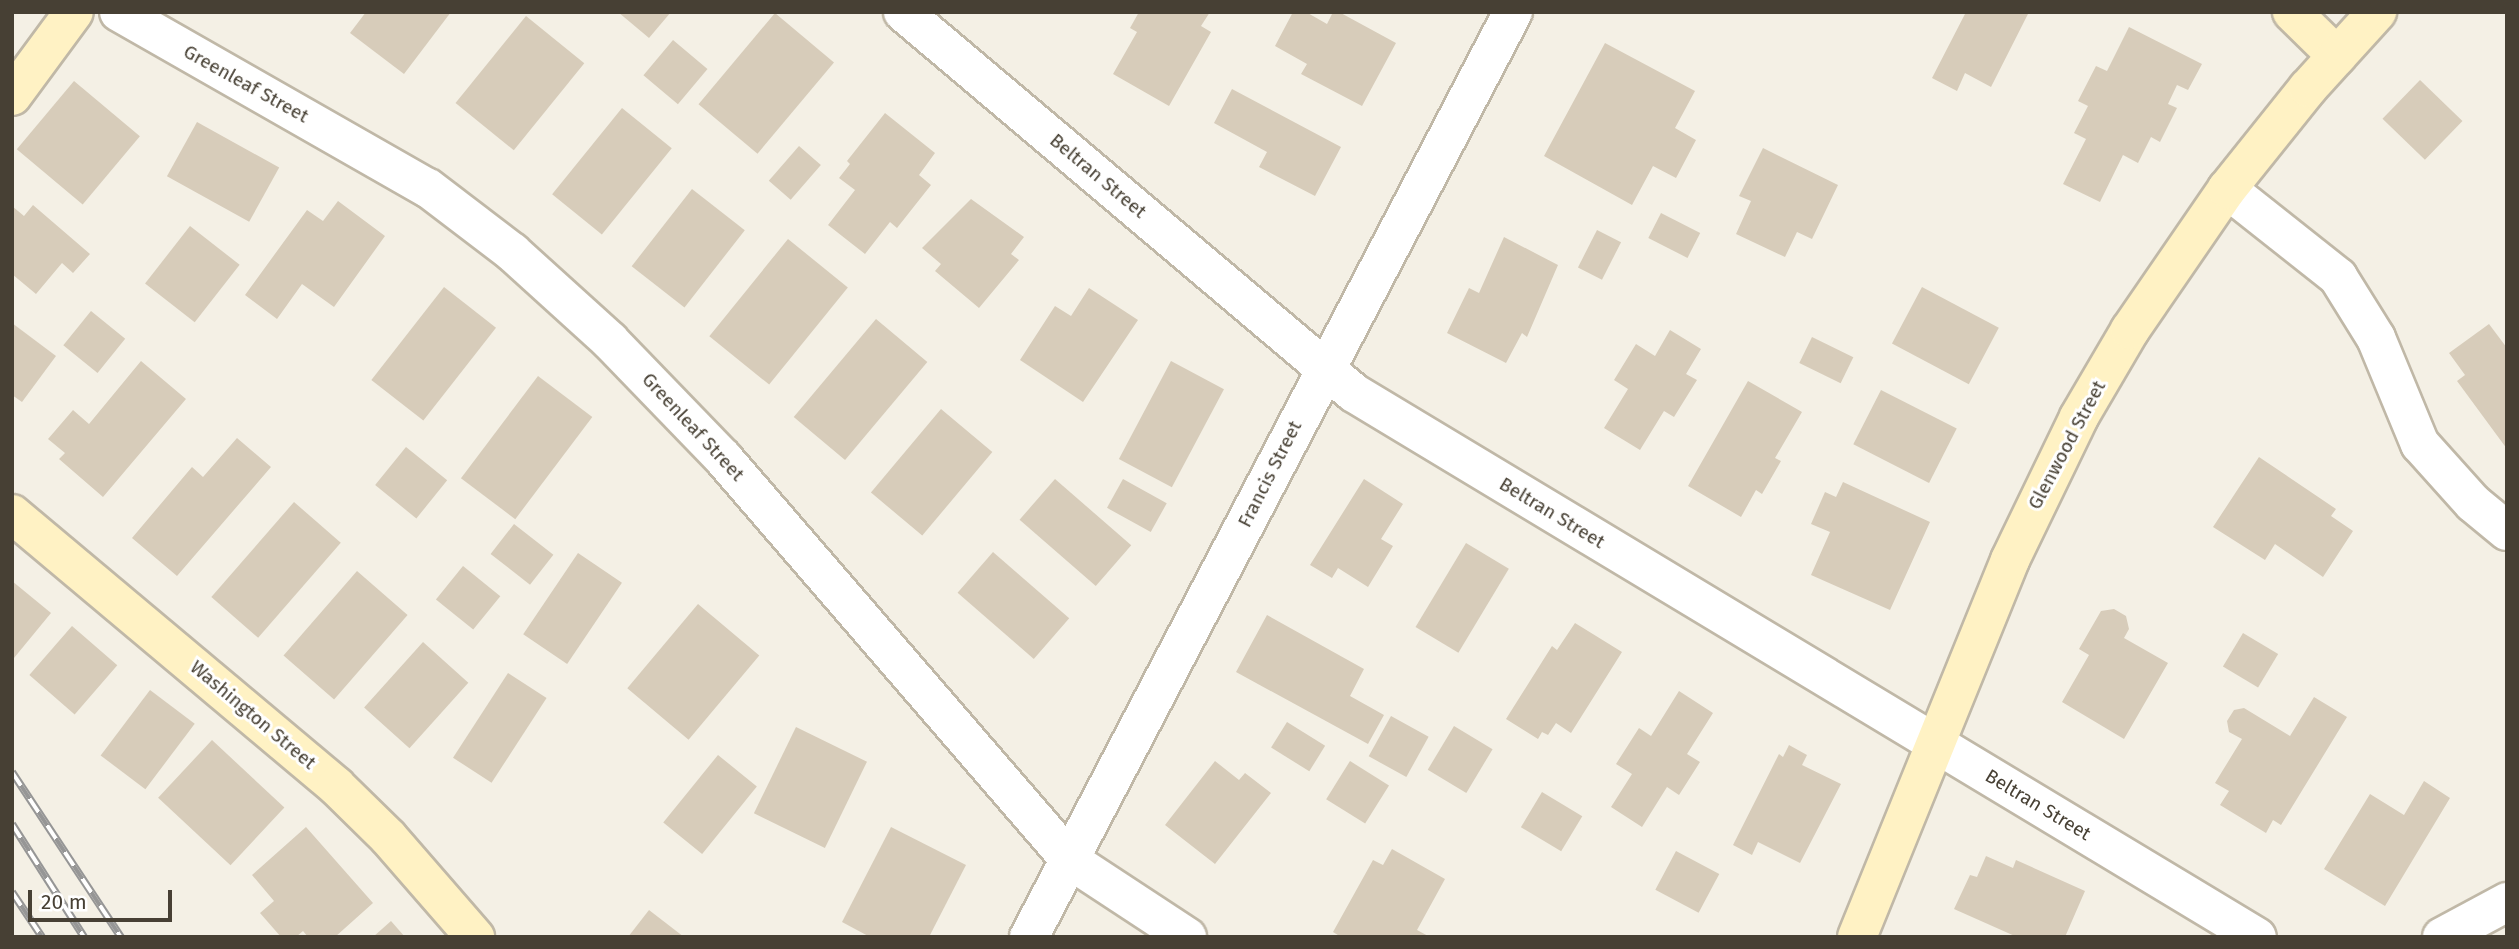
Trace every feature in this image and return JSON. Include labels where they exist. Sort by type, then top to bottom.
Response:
[{"type":"street","points":[[12,96],[74,12]]},
{"type":"street","name":"Greenleaf Street","points":[[118,12],[428,188],[564,298],[723,458],[1070,860],[1187,937]]},
{"type":"street","name":"Beltran Street","points":[[903,12],[1324,370],[1372,405],[2257,937]]},
{"type":"street","name":"Francis Street","points":[[1029,937],[1513,12]]},
{"type":"street","points":[[2292,12],[2337,56]]},
{"type":"street","name":"Glenwood Street","points":[[1857,937],[2056,461],[2130,330],[2227,189],[2377,12]]},
{"type":"street","points":[[2227,189],[2338,277],[2376,338],[2420,444],[2473,503],[2507,531]]},
{"type":"street","name":"Washington Street","points":[[12,514],[326,777],[388,837],[475,937]]},
{"type":"street","points":[[2442,937],[2507,902]]},
{"type":"building","points":[[366,12],[451,12],[404,74],[350,33]]},
{"type":"building","points":[[618,12],[671,12],[649,38]]},
{"type":"building","points":[[1139,12],[1210,12],[1201,26],[1211,32],[1169,106],[1113,74],[1137,32],[1130,28]]},
{"type":"building","points":[[1293,12],[1306,12],[1327,24],[1333,12],[1339,12],[1396,43],[1362,106],[1301,74],[1307,64],[1275,46]]},
{"type":"building","points":[[1966,12],[2029,12],[1991,87],[1965,73],[1957,91],[1932,78]]},
{"type":"building","points":[[775,13],[834,62],[757,154],[699,104]]},
{"type":"building","points":[[526,16],[584,63],[514,150],[456,103]]},
{"type":"building","points":[[2129,27],[2202,64],[2188,90],[2177,85],[2168,104],[2177,108],[2160,142],[2151,137],[2138,163],[2123,155],[2100,202],[2063,184],[2086,139],[2074,133],[2088,106],[2078,101],[2096,66],[2107,71]]},
{"type":"building","points":[[673,40],[707,69],[678,104],[643,75]]},
{"type":"building","points":[[1605,43],[1695,91],[1675,128],[1696,140],[1676,178],[1653,166],[1632,205],[1544,156]]},
{"type":"building","points":[[2420,80],[2462,121],[2425,160],[2382,119]]},
{"type":"building","points":[[74,81],[140,136],[83,204],[17,149]]},
{"type":"building","points":[[1232,89],[1341,147],[1315,196],[1259,167],[1267,152],[1214,123]]},
{"type":"building","points":[[622,108],[672,148],[602,235],[552,194]]},
{"type":"building","points":[[885,113],[935,153],[919,175],[931,185],[897,228],[890,222],[865,254],[828,225],[855,190],[839,178],[850,164],[847,161]]},
{"type":"building","points":[[197,122],[279,168],[249,222],[167,176]]},
{"type":"building","points":[[799,146],[821,165],[791,200],[769,181]]},
{"type":"building","points":[[1763,148],[1838,185],[1812,239],[1797,232],[1785,257],[1736,234],[1751,201],[1739,196]]},
{"type":"building","points":[[692,189],[745,230],[684,307],[632,266]]},
{"type":"building","points":[[971,199],[1024,237],[1011,254],[1019,260],[979,308],[935,271],[941,264],[922,248]]},
{"type":"building","points":[[338,201],[385,236],[334,307],[302,284],[277,319],[245,295],[307,210],[323,221]]},
{"type":"building","points":[[33,205],[90,254],[73,273],[62,263],[36,294],[12,274],[12,206],[24,216]]},
{"type":"building","points":[[1661,213],[1700,233],[1687,258],[1648,238]]},
{"type":"building","points":[[190,226],[240,265],[195,322],[145,284]]},
{"type":"building","points":[[1597,230],[1621,242],[1602,280],[1578,267]]},
{"type":"building","points":[[1504,237],[1558,265],[1527,337],[1522,333],[1506,363],[1447,333],[1469,288],[1479,293]]},
{"type":"building","points":[[788,239],[848,287],[769,385],[709,336]]},
{"type":"building","points":[[444,287],[496,328],[423,421],[371,380]]},
{"type":"building","points":[[1922,287],[1999,328],[1969,384],[1892,344]]},
{"type":"building","points":[[1089,288],[1138,320],[1083,402],[1020,360],[1055,306],[1071,316]]},
{"type":"building","points":[[91,311],[125,339],[98,373],[63,345]]},
{"type":"building","points":[[876,319],[927,362],[845,460],[794,417]]},
{"type":"building","points":[[12,323],[56,356],[22,402],[12,395]]},
{"type":"building","points":[[2489,324],[2507,348],[2507,449],[2457,381],[2465,375],[2449,353]]},
{"type":"building","points":[[1670,330],[1701,349],[1686,374],[1697,380],[1674,417],[1664,411],[1640,450],[1604,428],[1628,389],[1614,380],[1636,344],[1655,356]]},
{"type":"building","points":[[1812,337],[1853,357],[1841,383],[1799,363]]},
{"type":"building","points":[[141,361],[186,399],[103,497],[59,459],[65,453],[48,439],[73,410],[89,424]]},
{"type":"building","points":[[1171,361],[1224,389],[1172,487],[1119,459]]},
{"type":"building","points":[[538,376],[592,417],[515,519],[461,478]]},
{"type":"building","points":[[1748,381],[1802,412],[1775,458],[1781,461],[1762,494],[1756,490],[1741,517],[1688,486]]},
{"type":"building","points":[[1881,390],[1957,429],[1929,483],[1853,444]]},
{"type":"building","points":[[941,409],[992,452],[922,536],[871,492]]},
{"type":"building","points":[[237,438],[271,467],[177,576],[132,538],[192,467],[203,477]]},
{"type":"building","points":[[406,447],[447,480],[416,518],[375,485]]},
{"type":"building","points":[[2259,457],[2336,509],[2331,516],[2353,531],[2323,577],[2275,544],[2265,560],[2213,527]]},
{"type":"building","points":[[1055,479],[1131,545],[1096,586],[1020,520]]},
{"type":"building","points":[[1123,479],[1167,503],[1151,532],[1107,508]]},
{"type":"building","points":[[1364,479],[1403,504],[1381,539],[1393,546],[1368,587],[1338,568],[1332,578],[1310,565]]},
{"type":"building","points":[[1843,482],[1930,522],[1890,610],[1811,575],[1830,532],[1811,524],[1825,492],[1836,497]]},
{"type":"building","points":[[294,502],[341,543],[258,638],[211,597]]},
{"type":"building","points":[[514,524],[553,555],[530,585],[491,554]]},
{"type":"building","points":[[1466,543],[1509,569],[1458,653],[1416,627]]},
{"type":"building","points":[[993,552],[1069,618],[1034,659],[958,593]]},
{"type":"building","points":[[578,553],[622,583],[567,664],[523,634]]},
{"type":"building","points":[[463,566],[500,596],[473,630],[436,599]]},
{"type":"building","points":[[357,571],[408,615],[334,699],[284,656]]},
{"type":"building","points":[[12,581],[51,613],[14,658],[12,655]]},
{"type":"building","points":[[698,604],[759,655],[689,740],[627,688]]},
{"type":"building","points":[[2114,609],[2126,616],[2129,629],[2124,638],[2168,663],[2124,739],[2062,702],[2089,655],[2079,649],[2101,611]]},
{"type":"building","points":[[1267,615],[1364,669],[1350,696],[1384,715],[1368,744],[1236,672]]},
{"type":"building","points":[[1575,623],[1622,652],[1571,733],[1556,723],[1548,735],[1542,732],[1538,739],[1506,719],[1552,646],[1557,650]]},
{"type":"building","points":[[72,626],[117,665],[75,714],[29,675]]},
{"type":"building","points":[[2243,633],[2278,654],[2258,688],[2223,666]]},
{"type":"building","points":[[423,642],[468,683],[409,748],[364,707]]},
{"type":"building","points":[[508,673],[547,698],[492,783],[453,758]]},
{"type":"building","points":[[150,690],[195,724],[145,789],[101,755]]},
{"type":"building","points":[[1679,691],[1713,713],[1687,754],[1700,762],[1679,795],[1667,787],[1642,827],[1611,807],[1632,774],[1616,764],[1639,728],[1651,736]]},
{"type":"building","points":[[2314,697],[2347,717],[2281,825],[2273,820],[2266,833],[2220,805],[2229,791],[2215,783],[2242,739],[2229,732],[2227,721],[2234,710],[2244,708],[2290,736]]},
{"type":"building","points":[[1391,716],[1429,737],[1406,777],[1369,756]]},
{"type":"building","points":[[1287,722],[1325,746],[1309,771],[1271,747]]},
{"type":"building","points":[[1454,726],[1493,749],[1466,793],[1428,770]]},
{"type":"building","points":[[796,727],[867,762],[825,848],[754,813]]},
{"type":"building","points":[[212,740],[284,808],[231,865],[158,798]]},
{"type":"building","points":[[1789,745],[1807,755],[1802,765],[1841,784],[1800,863],[1758,842],[1752,855],[1733,845],[1779,754],[1783,757]]},
{"type":"building","points":[[718,755],[757,786],[702,854],[663,823]]},
{"type":"building","points":[[1215,761],[1239,780],[1245,773],[1271,793],[1215,864],[1165,825]]},
{"type":"building","points":[[1350,761],[1389,785],[1365,824],[1326,799]]},
{"type":"building","points":[[2424,781],[2450,798],[2385,906],[2324,869],[2370,794],[2404,815]]},
{"type":"building","points":[[1542,792],[1582,816],[1561,851],[1521,827]]},
{"type":"building","points":[[306,827],[373,903],[335,937],[308,937],[303,931],[296,937],[281,937],[260,913],[274,901],[252,875]]},
{"type":"building","points":[[891,827],[966,865],[929,937],[870,937],[842,922]]},
{"type":"building","points":[[1392,849],[1445,879],[1417,930],[1430,937],[1341,937],[1333,932],[1373,860],[1383,865]]},
{"type":"building","points":[[1676,851],[1719,874],[1699,913],[1655,890]]},
{"type":"building","points":[[1986,856],[2013,868],[2016,860],[2085,891],[2065,937],[2017,937],[1954,909],[1970,875],[1977,877]]},
{"type":"building","points":[[649,910],[684,937],[628,937]]},
{"type":"building","points":[[391,921],[405,937],[373,937]]},
{"type":"railway","points":[[12,772],[121,937]]},
{"type":"railway","points":[[12,824],[84,937]]},
{"type":"railway","points":[[12,892],[42,937]]}]
